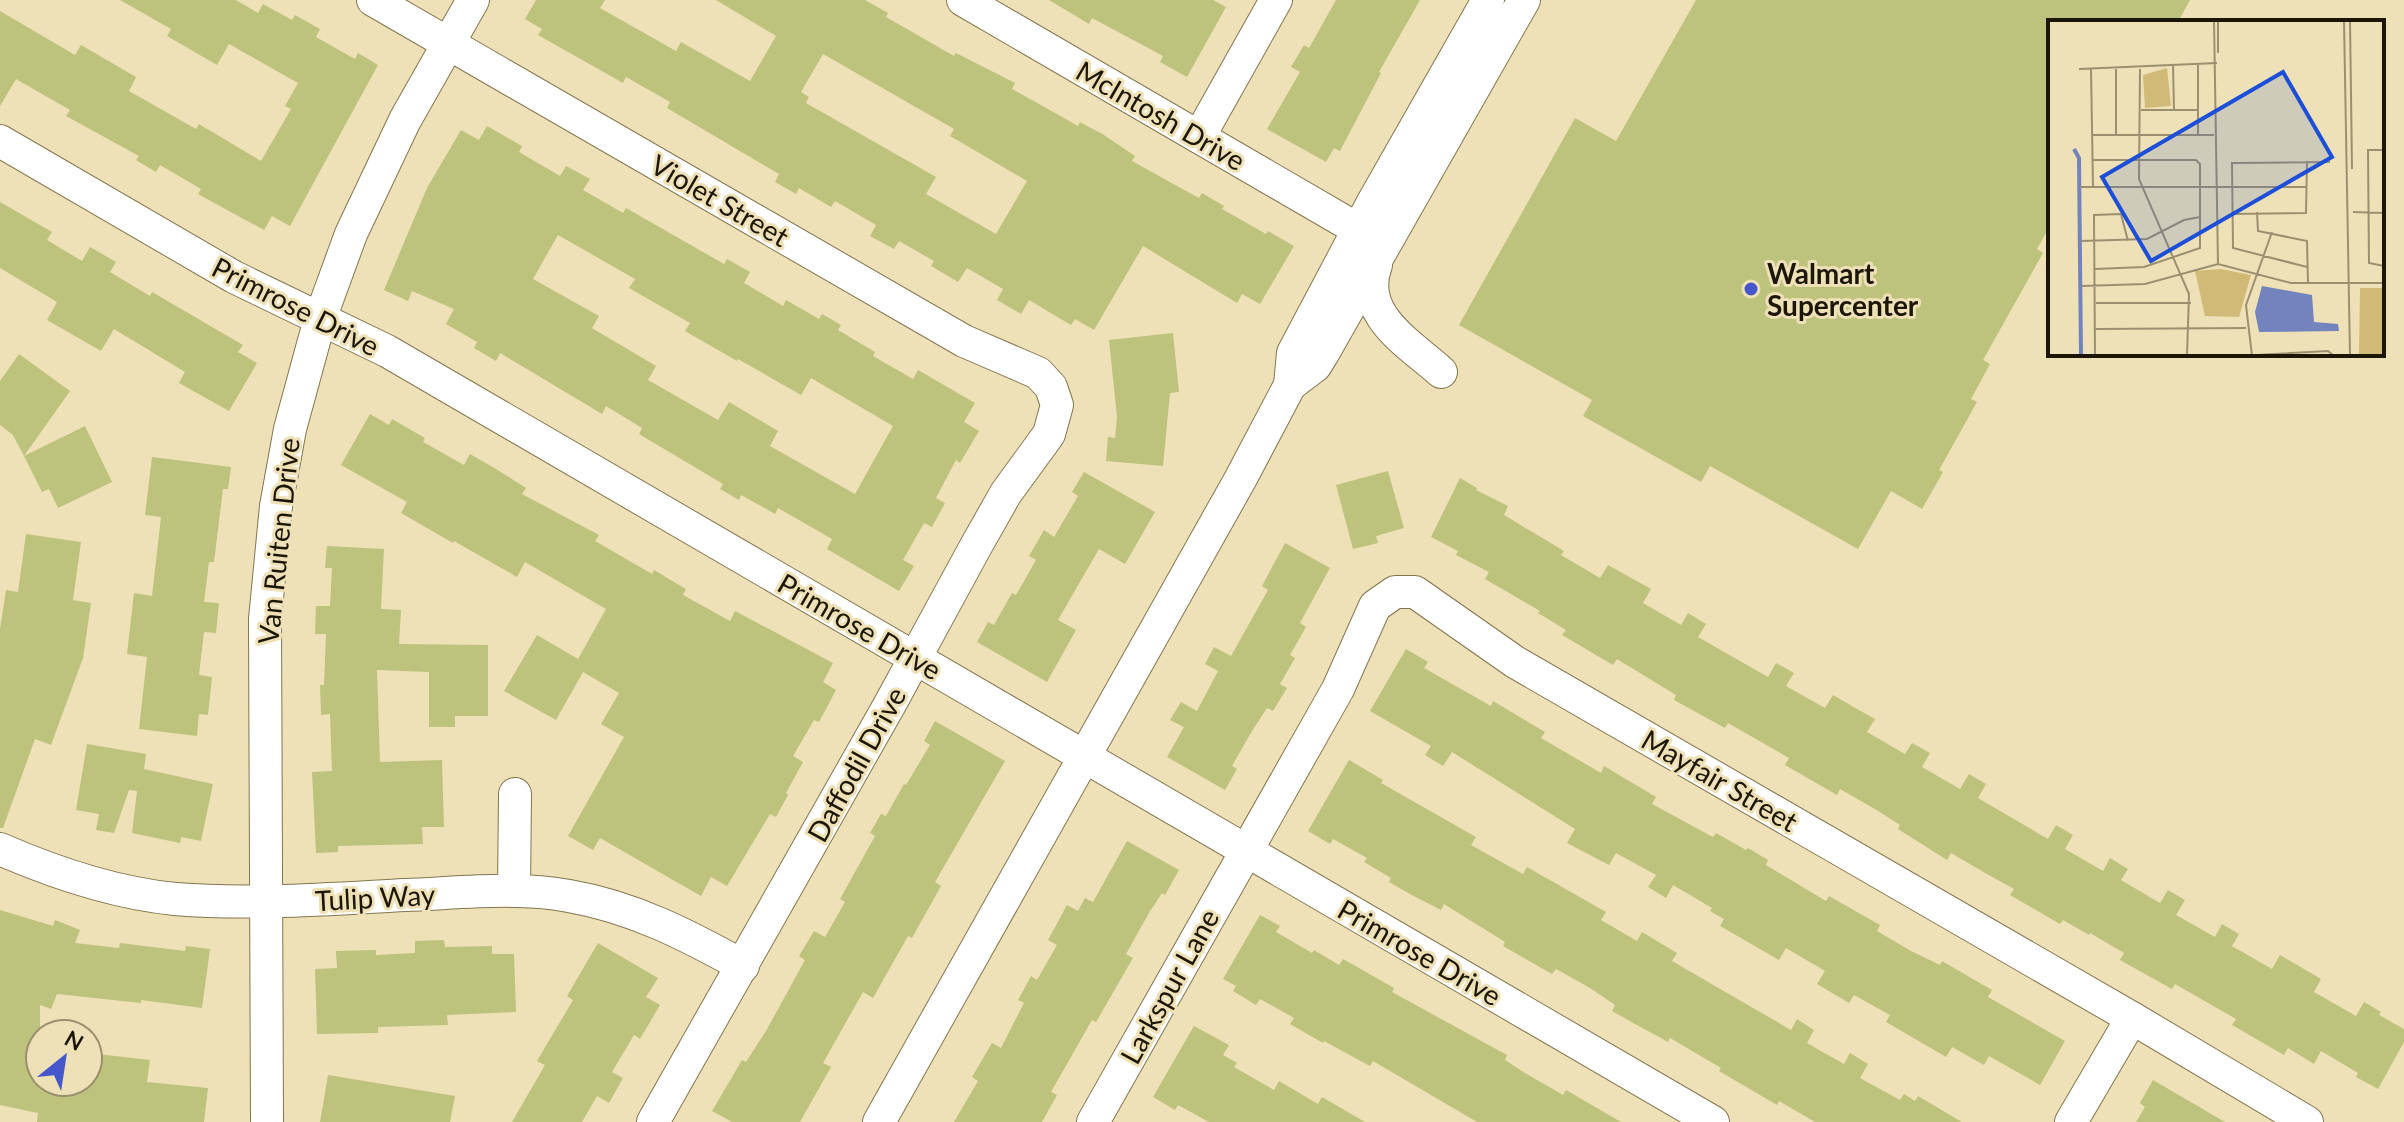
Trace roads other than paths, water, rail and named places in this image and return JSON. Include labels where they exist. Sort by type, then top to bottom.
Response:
[{"type":"street","name":"Violet Street","points":[[373,0],[964,341],[1038,373],[1051,387],[1057,405]]},
{"type":"street","name":"Van Ruiten Drive","points":[[267,1122],[265,619],[276,506],[290,429],[320,319],[351,234],[405,120],[473,0]]},
{"type":"street","name":"McIntosh Drive","points":[[963,0],[1370,240]]},
{"type":"street","points":[[1199,137],[1276,0]]},
{"type":"street","points":[[1290,385],[1315,366],[1322,355],[1370,240],[1488,0]]},
{"type":"street","points":[[879,1122],[1290,385],[1293,353],[1370,240],[1524,0]]},
{"type":"street","name":"Primrose Drive","points":[[0,141],[234,277],[387,351],[1713,1122]]},
{"type":"street","points":[[1322,355],[1336,340],[1357,330],[1377,334],[1441,372],[1383,320],[1375,306],[1370,287],[1370,240]]},
{"type":"street","name":"Daffodil Drive","points":[[653,1122],[1006,493],[1049,434],[1057,405]]},
{"type":"street","name":"Mayfair Street","points":[[1246,851],[1338,689],[1375,606],[1395,592],[1415,592],[1515,662],[2307,1122]]},
{"type":"street","points":[[514,891],[515,794]]},
{"type":"street","name":"Tulip Way","points":[[0,849],[91,883],[173,899],[266,902],[514,891],[567,895],[660,922],[743,966]]},
{"type":"street","name":"Larkspur Lane","points":[[1093,1122],[1246,851]]},
{"type":"street","points":[[2071,1122],[2132,1018]]},
{"type":"place","name":"Walmart Supercenter","points":[[1751,289]]}]
